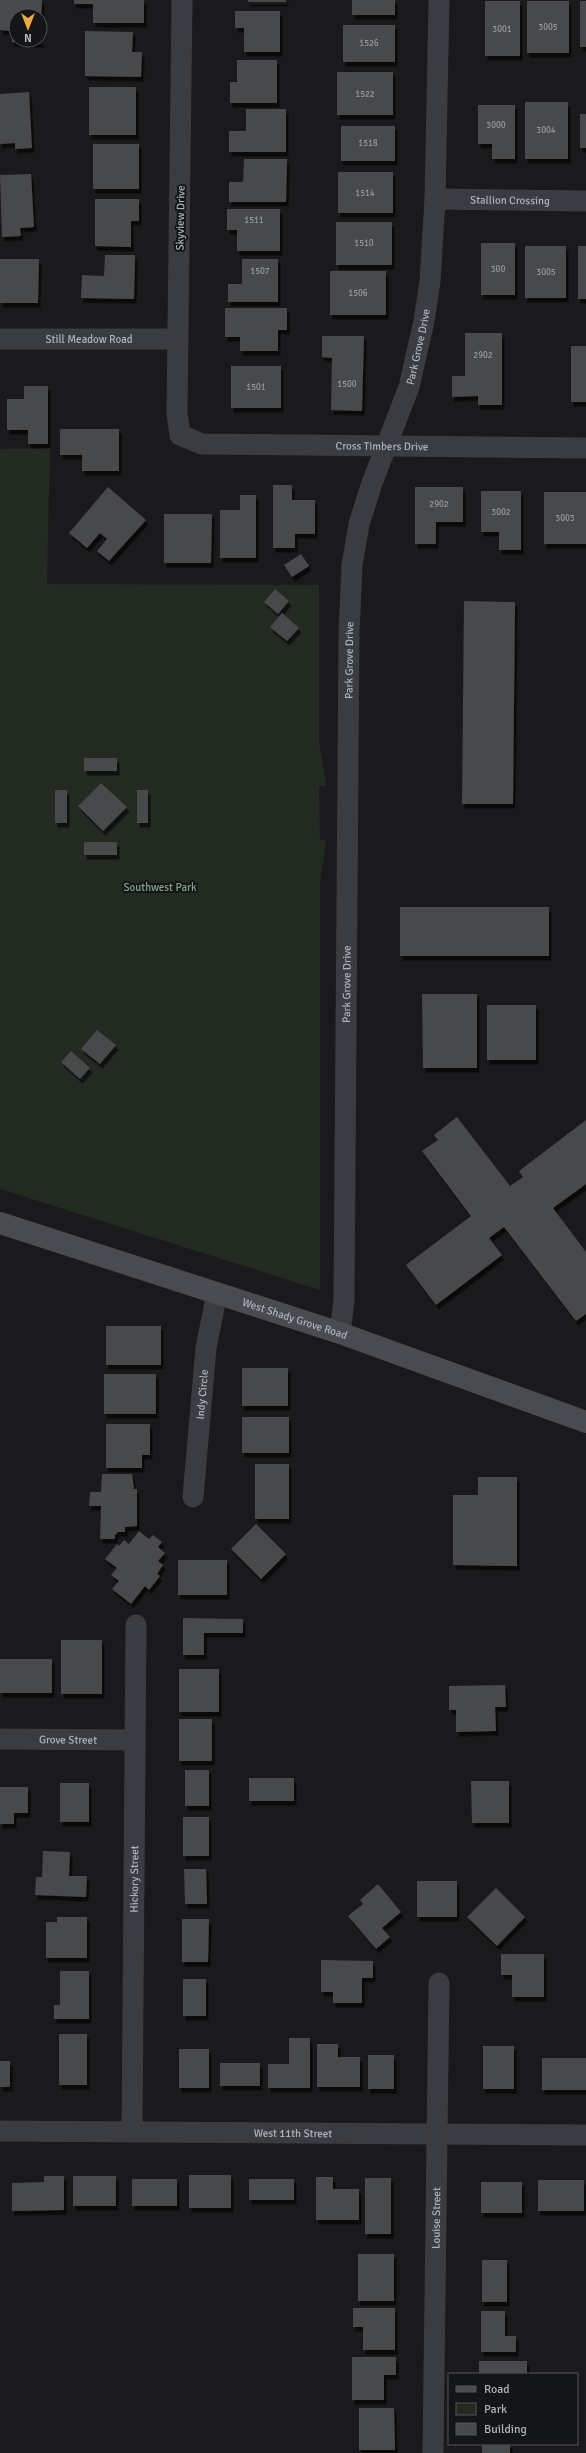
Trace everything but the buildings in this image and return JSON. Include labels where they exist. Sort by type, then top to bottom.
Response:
[{"type":"main road","name":"West Shady Grove Road","points":[[0,1223],[340,1333],[586,1422]]},
{"type":"street","name":"Skyview Drive","points":[[180,435],[176,413],[182,0]]},
{"type":"street","name":"Park Grove Drive","points":[[340,1333],[344,1300],[349,641],[352,565],[359,524],[409,387],[424,321],[430,281],[435,199],[439,0]]},
{"type":"street","name":"Stallion Crossing","points":[[435,199],[586,201]]},
{"type":"street","name":"Still Meadow Road","points":[[0,339],[178,339]]},
{"type":"street","name":"Cross Timbers Drive","points":[[180,435],[202,444],[586,448]]},
{"type":"street","name":"Indy Circle","points":[[193,1497],[206,1348],[217,1293]]},
{"type":"street","name":"Hickory Street","points":[[132,2132],[136,1625]]},
{"type":"street","name":"Grove Street","points":[[0,1739],[135,1740]]},
{"type":"street","name":"Louise Street","points":[[433,2453],[439,1983]]},
{"type":"street","name":"West 11th Street","points":[[0,2131],[586,2135]]},
{"type":"green space","name":"Southwest Park","points":[[50,448],[47,584],[319,585],[319,740],[326,786],[319,786],[320,840],[326,840],[320,884],[320,1290],[0,1189],[0,449]]}]
